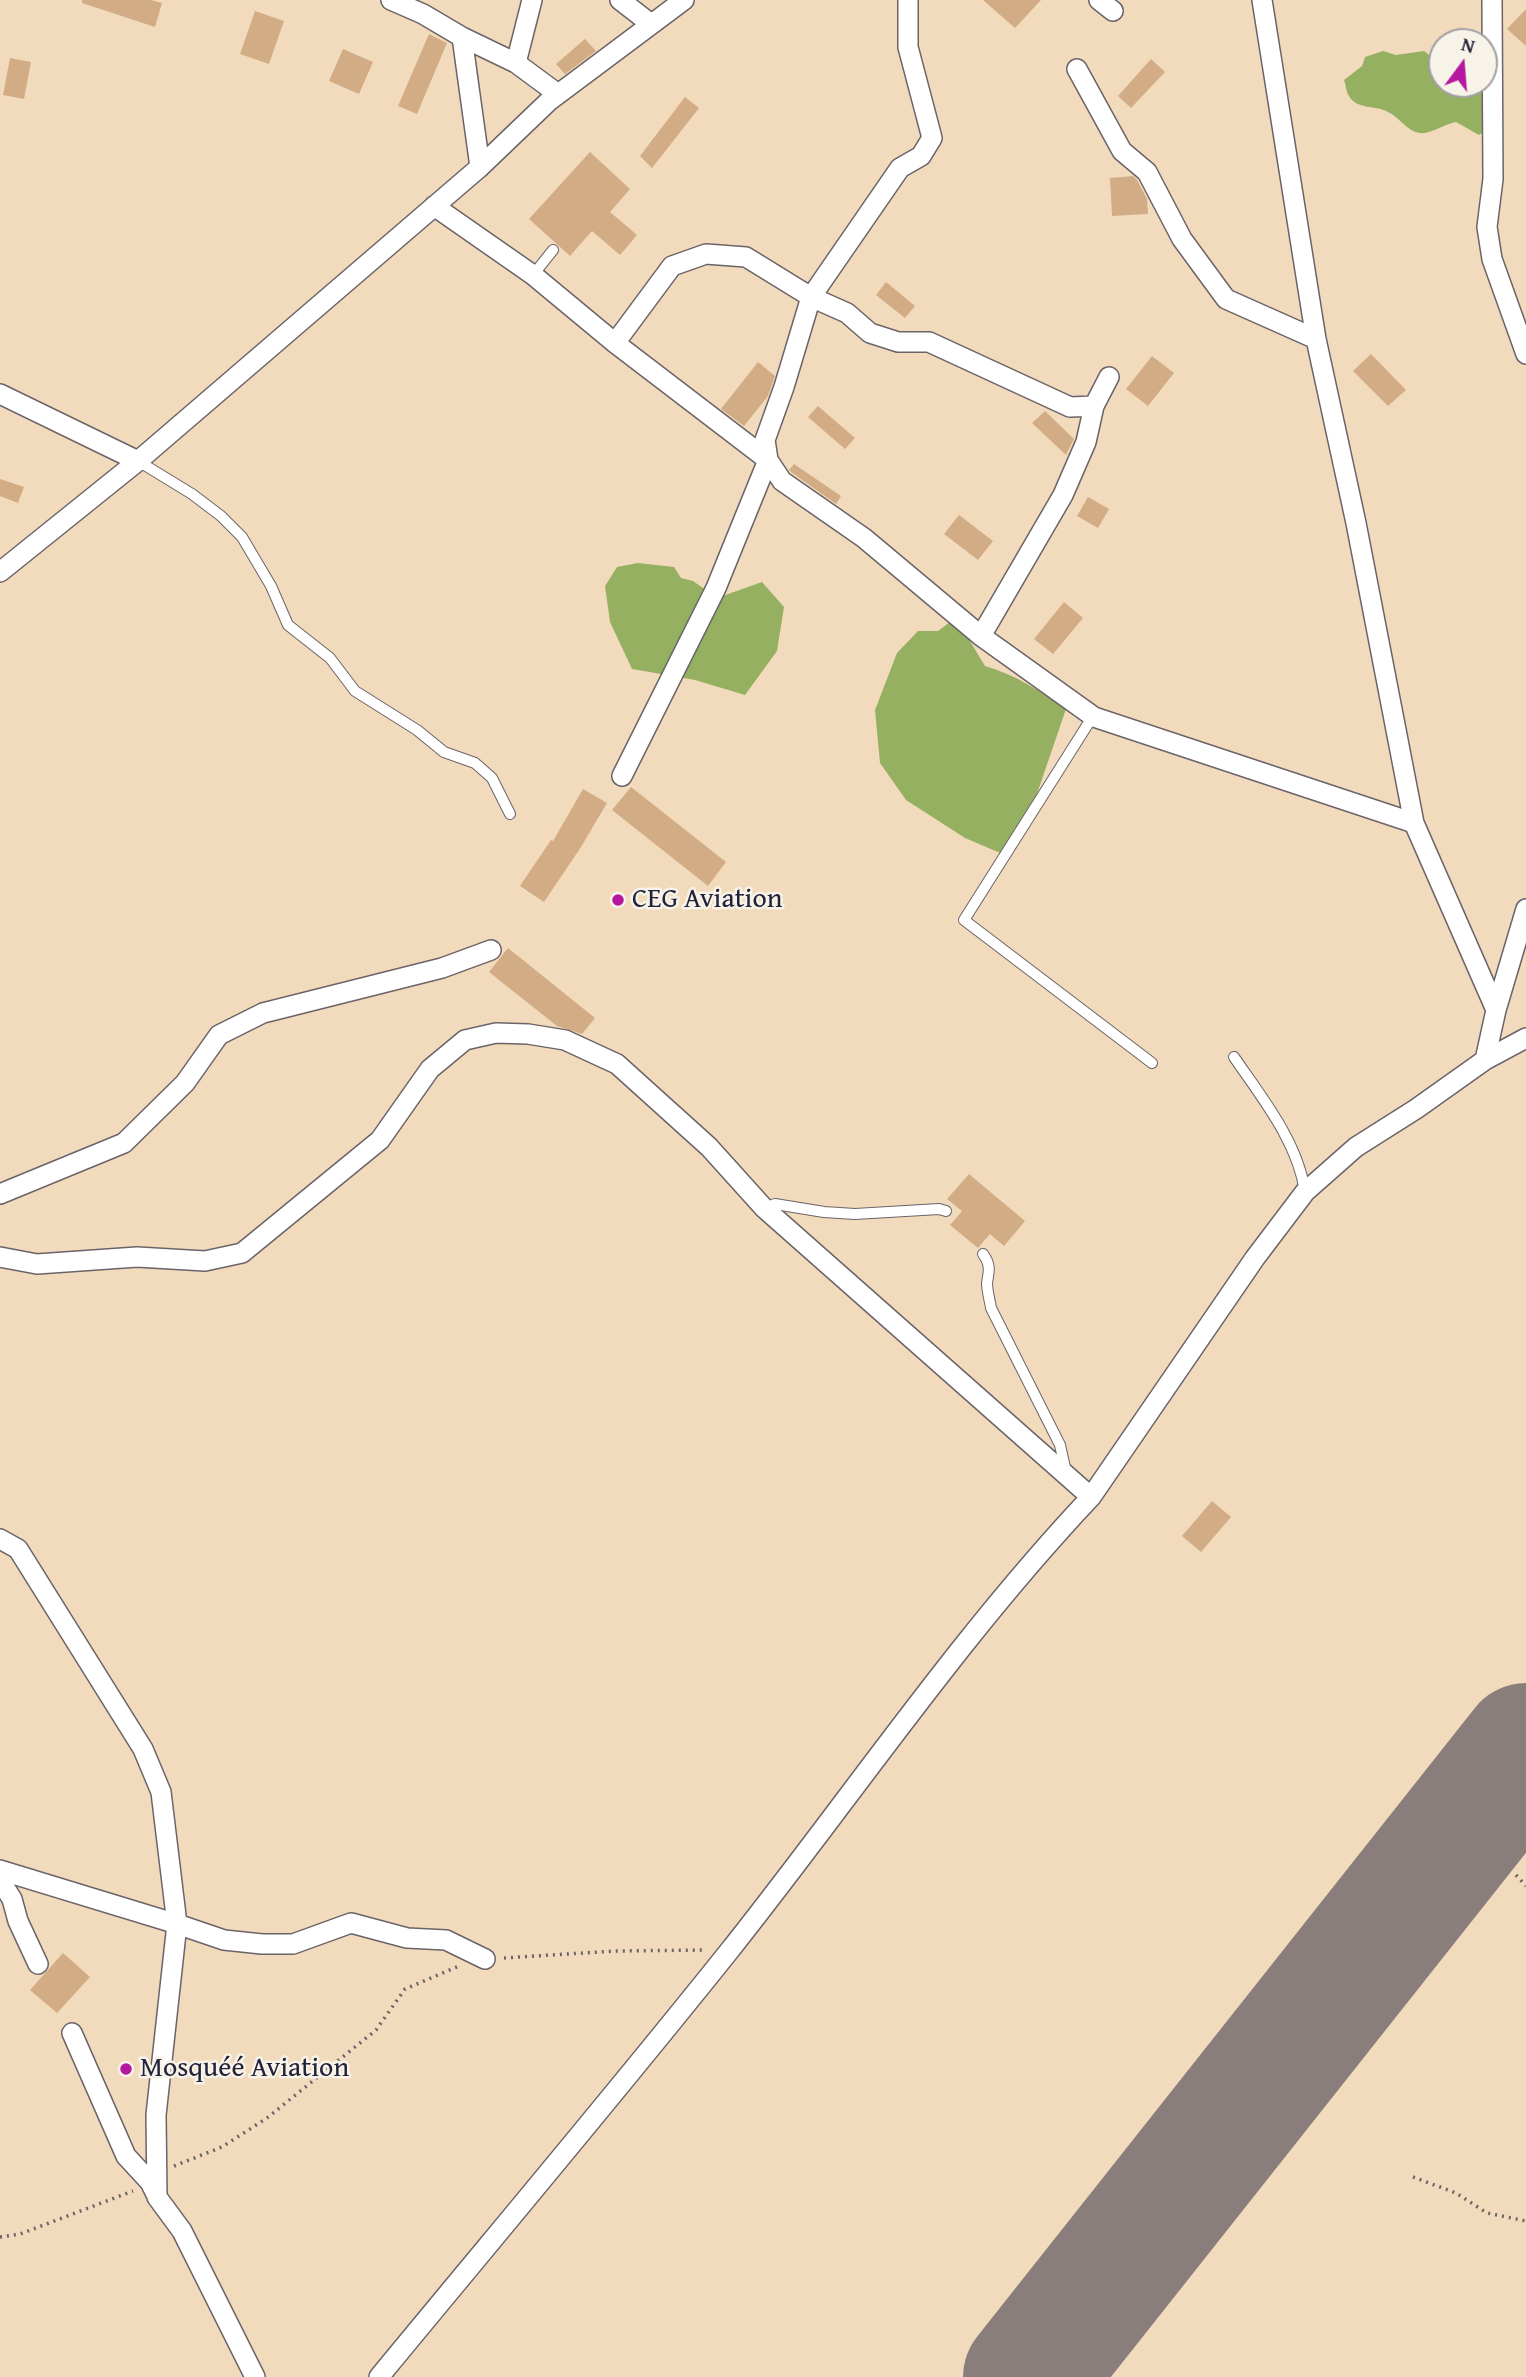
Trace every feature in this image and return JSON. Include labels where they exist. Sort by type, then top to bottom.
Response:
[{"type":"street","points":[[391,0],[516,63],[558,94]]},
{"type":"street","points":[[516,63],[532,0]]},
{"type":"street","points":[[620,0],[651,24]]},
{"type":"street","points":[[0,572],[138,461],[480,167],[558,94],[684,0]]},
{"type":"street","points":[[622,776],[716,589],[768,460],[765,440],[811,297],[900,168],[921,156],[932,138],[908,47],[908,0]]},
{"type":"street","points":[[1262,0],[1316,339],[1356,523],[1414,823],[1496,1010]]},
{"type":"street","points":[[1492,0],[1493,179],[1488,228],[1492,259],[1526,354]]},
{"type":"street","points":[[462,37],[480,167]]},
{"type":"street","points":[[1077,69],[1122,151],[1147,172],[1182,239],[1226,299],[1316,339]]},
{"type":"street","points":[[434,206],[533,275],[615,343],[768,460],[782,481],[864,538],[981,636],[1093,716],[1414,823]]},
{"type":"street","points":[[615,343],[672,266],[706,254],[746,257],[811,297],[847,313],[870,333],[898,342],[929,342],[1070,407],[1094,406]]},
{"type":"street","points":[[981,636],[1063,495],[1086,442],[1094,406],[1109,377]]},
{"type":"street","points":[[0,394],[138,461]]},
{"type":"street","points":[[1485,1060],[1496,1010],[1526,909]]},
{"type":"street","points":[[0,1194],[124,1143],[185,1083],[219,1035],[252,1018],[442,968],[491,950]]},
{"type":"street","points":[[0,1256],[37,1264],[137,1257],[205,1261],[242,1253],[380,1140],[430,1069],[465,1040],[496,1033],[528,1034],[565,1040],[617,1064],[709,1147],[764,1208],[1091,1497]]},
{"type":"street","points":[[379,2377],[731,1949],[910,1712],[1061,1528],[1091,1497],[1255,1258],[1305,1192],[1356,1147],[1485,1060],[1526,1038]]},
{"type":"street","points":[[0,1539],[18,1549],[143,1749],[161,1792],[177,1924],[156,2115],[155,2184]]},
{"type":"street","points":[[0,1870],[224,1940],[293,1944],[351,1923],[407,1938],[446,1940],[485,1959]]},
{"type":"street","points":[[0,1880],[12,1899],[18,1922],[38,1964]]},
{"type":"street","points":[[72,2033],[126,2156],[155,2184],[182,2231],[255,2377]]},
{"type":"lane","points":[[533,275],[553,250]]},
{"type":"lane","points":[[138,461],[192,494],[221,516],[242,537],[271,586],[288,625],[330,658],[355,691],[417,730],[444,752],[475,764],[492,778],[510,814]]},
{"type":"lane","points":[[1093,716],[964,920],[1152,1063]]},
{"type":"lane","points":[[1234,1057],[1278,1121],[1302,1175],[1305,1192]]},
{"type":"lane","points":[[764,1208],[775,1204],[856,1214],[939,1209],[946,1211]]},
{"type":"lane","points":[[983,1254],[989,1262],[987,1284],[991,1308],[1060,1445],[1067,1476]]},
{"type":"path","points":[[1516,1875],[1526,1886]]},
{"type":"path","points":[[0,2237],[20,2234],[128,2195],[155,2184],[222,2147],[267,2118],[376,2030],[405,1989],[474,1960],[615,1951],[731,1949]]},
{"type":"path","points":[[1413,2177],[1456,2193],[1487,2213],[1526,2221]]},
{"type":"green space","points":[[1383,51],[1396,55],[1424,51],[1428,54],[1428,98],[1483,98],[1485,131],[1479,135],[1456,122],[1419,133],[1388,112],[1352,100],[1344,80],[1362,66],[1365,57]]},
{"type":"green space","points":[[638,563],[674,567],[681,578],[693,581],[717,598],[762,582],[784,607],[777,651],[745,695],[695,680],[632,669],[610,622],[605,586],[617,567]]},
{"type":"green space","points":[[950,622],[959,623],[985,666],[1017,679],[1066,709],[1028,820],[1005,855],[965,838],[906,800],[880,763],[875,710],[897,653],[918,631],[938,631]]},
{"type":"building","points":[[82,0],[151,0],[162,3],[155,27],[82,3]]},
{"type":"building","points":[[983,0],[1041,0],[1015,28]]},
{"type":"building","points":[[1526,9],[1526,46],[1507,29]]},
{"type":"building","points":[[255,11],[284,21],[269,64],[240,54]]},
{"type":"building","points":[[429,34],[447,43],[417,114],[398,106]]},
{"type":"building","points":[[585,39],[596,51],[565,74],[556,64]]},
{"type":"building","points":[[343,49],[373,62],[359,94],[329,81]]},
{"type":"building","points":[[10,58],[31,62],[24,99],[3,95]]},
{"type":"building","points":[[1151,59],[1165,72],[1131,108],[1118,96]]},
{"type":"building","points":[[685,97],[699,108],[652,168],[640,156]]},
{"type":"building","points":[[590,152],[630,189],[610,212],[637,235],[620,255],[592,231],[570,256],[529,219]]},
{"type":"building","points":[[1133,176],[1147,199],[1148,214],[1112,216],[1110,178]]},
{"type":"building","points":[[886,282],[915,306],[905,318],[876,295]]},
{"type":"building","points":[[1371,354],[1406,390],[1388,406],[1353,371]]},
{"type":"building","points":[[1152,356],[1174,373],[1148,406],[1126,389]]},
{"type":"building","points":[[758,362],[775,376],[768,396],[744,426],[721,409]]},
{"type":"building","points":[[818,406],[855,438],[845,449],[808,417]]},
{"type":"building","points":[[1045,411],[1074,439],[1066,455],[1032,423]]},
{"type":"building","points":[[794,464],[841,496],[836,504],[791,472],[789,470]]},
{"type":"building","points":[[0,479],[24,487],[18,503],[0,496]]},
{"type":"building","points":[[1088,497],[1109,509],[1098,528],[1077,516]]},
{"type":"building","points":[[959,515],[993,541],[978,560],[944,534]]},
{"type":"building","points":[[1064,602],[1083,618],[1053,654],[1034,639]]},
{"type":"building","points":[[631,787],[726,862],[708,886],[612,810]]},
{"type":"building","points":[[583,789],[607,803],[544,902],[520,886],[551,840],[553,841]]},
{"type":"building","points":[[508,948],[595,1018],[582,1034],[557,1026],[489,972]]},
{"type":"building","points":[[969,1174],[1025,1221],[1004,1246],[990,1234],[978,1248],[950,1225],[962,1211],[947,1199]]},
{"type":"building","points":[[1212,1501],[1231,1517],[1201,1552],[1182,1536]]},
{"type":"building","points":[[63,1953],[90,1977],[57,2013],[30,1990]]},
{"type":"runway","points":[[1028,2377],[1526,1748]]},
{"type":"place","name":"CEG Aviation","points":[[618,900]]},
{"type":"place","name":"Mosquéé Aviation","points":[[126,2069]]}]
